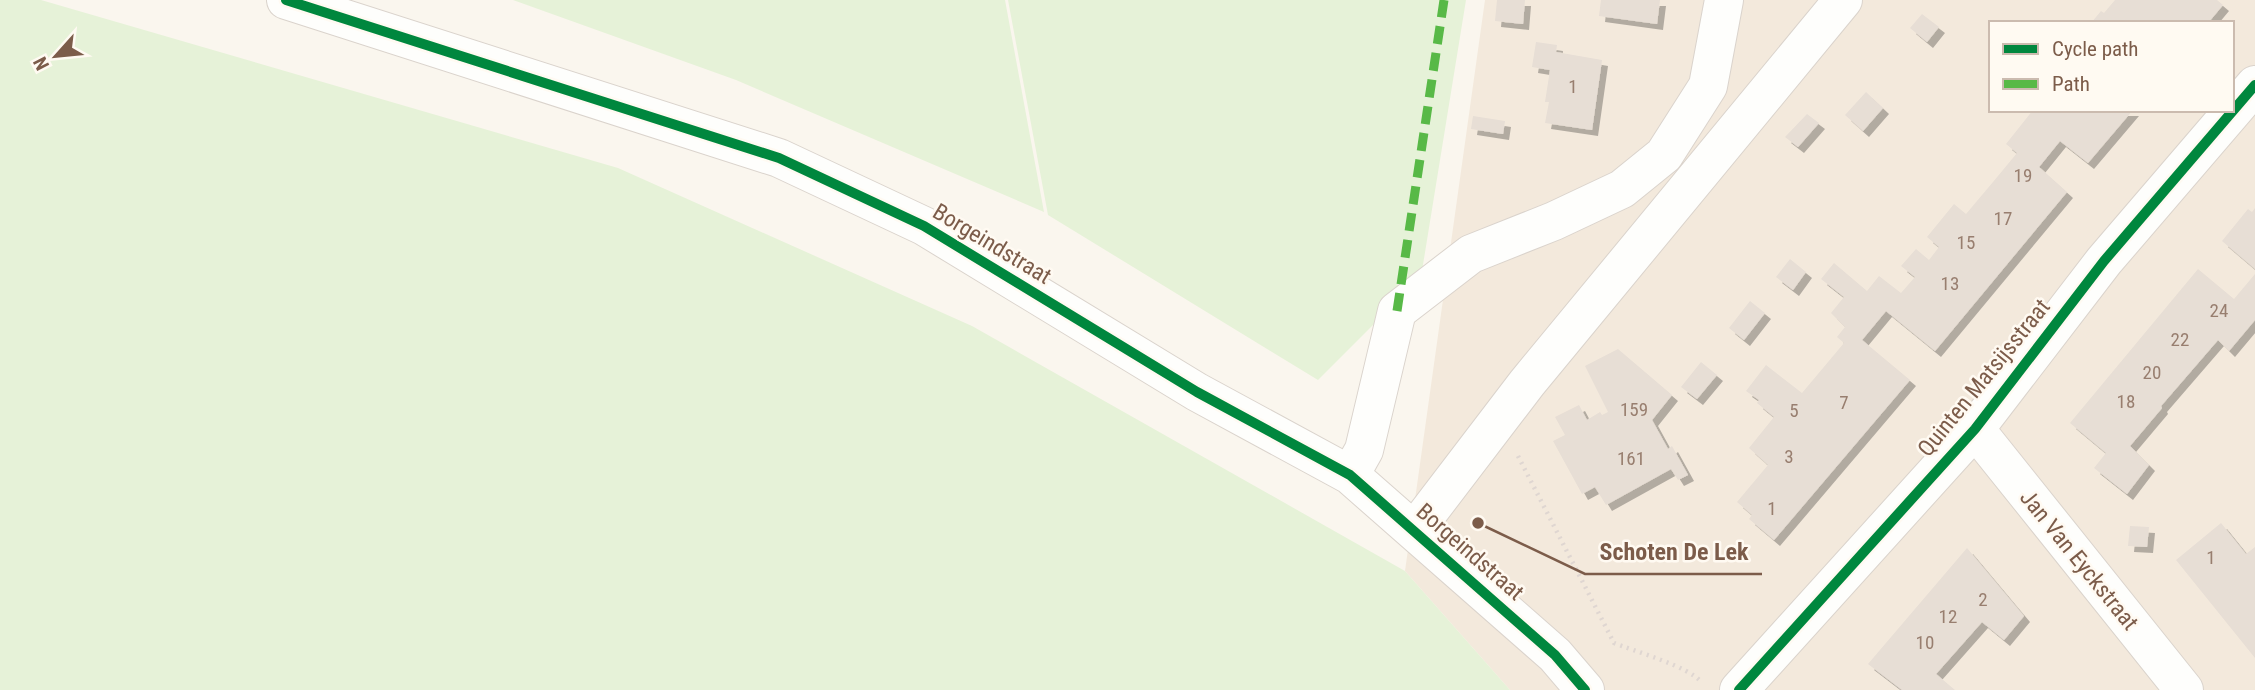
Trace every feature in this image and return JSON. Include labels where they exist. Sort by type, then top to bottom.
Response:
[{"type":"street","name":"Borgeindstraat","points":[[286,0],[779,158],[924,226],[1197,392],[1350,475],[1555,655],[1585,690]]},
{"type":"street","points":[[1350,475],[1364,450],[1397,311],[1471,254],[1554,221],[1622,189],[1664,155],[1708,86],[1724,0]]},
{"type":"street","points":[[1414,530],[1499,419],[1843,0]]},
{"type":"street","name":"Quinten Matsijsstraat","points":[[2234,109],[2255,85]]},
{"type":"street","name":"Quinten Matsijsstraat","points":[[1739,690],[1975,429],[2104,261],[2232,112]]},
{"type":"street","name":"Jan Van Eyckstraat","points":[[1975,429],[2184,690]]},
{"type":"path","points":[[1499,419],[1614,643],[1697,676],[1707,690]]},
{"type":"shaded area","points":[[1485,0],[2255,0],[2255,690],[1510,690],[1405,571]]},
{"type":"green space","points":[[0,0],[41,0],[618,168],[972,326],[1405,571],[1510,690],[0,690]]},
{"type":"green space","points":[[513,0],[1005,0],[1044,212],[736,80]]},
{"type":"green space","points":[[1008,0],[1466,0],[1421,277],[1318,380],[1048,215]]},
{"type":"building","points":[[1497,0],[1525,0],[1523,24],[1495,21]]},
{"type":"building","points":[[1601,0],[1660,0],[1657,24],[1599,16]]},
{"type":"building","points":[[2115,0],[2217,0],[2223,5],[2210,21],[2093,21],[2101,11],[2104,13]]},
{"type":"building","points":[[1922,14],[1939,27],[1927,42],[1910,28]]},
{"type":"building","points":[[1536,42],[1557,45],[1556,52],[1602,60],[1592,130],[1545,123],[1550,70],[1532,67]]},
{"type":"building","points":[[1866,92],[1883,108],[1863,131],[1845,115]]},
{"type":"building","points":[[2031,112],[2131,112],[2088,163],[2060,141],[2039,167],[2067,192],[1935,351],[1886,311],[1862,340],[1910,380],[1774,540],[1749,519],[1752,515],[1737,502],[1768,465],[1749,448],[1774,417],[1757,403],[1759,400],[1746,391],[1766,365],[1802,393],[1844,343],[1837,337],[1845,327],[1831,313],[1844,297],[1821,279],[1834,263],[1867,291],[1879,276],[1901,293],[1915,277],[1901,266],[1916,249],[1929,260],[1939,247],[1927,237],[1954,204],[1966,214],[2017,153],[2006,144]]},
{"type":"building","points":[[1807,114],[1819,123],[1798,147],[1785,137]]},
{"type":"building","points":[[1473,116],[1505,121],[1503,134],[1471,129]]},
{"type":"building","points":[[2255,208],[2255,269],[2222,241],[2248,209],[2252,212]]},
{"type":"building","points":[[1790,259],[1806,272],[1793,290],[1776,277]]},
{"type":"building","points":[[2198,269],[2234,299],[2255,274],[2255,320],[2229,351],[2218,340],[2130,446],[2149,465],[2127,494],[2094,468],[2106,453],[2070,423]]},
{"type":"building","points":[[1750,301],[1765,313],[1744,340],[1729,328]]},
{"type":"building","points":[[1618,349],[1672,395],[1652,420],[1668,449],[1672,446],[1688,475],[1678,480],[1671,469],[1606,505],[1595,487],[1582,494],[1553,441],[1565,435],[1555,417],[1579,405],[1587,420],[1600,412],[1602,415],[1608,412],[1585,366]]},
{"type":"building","points":[[1701,362],[1717,375],[1697,399],[1681,387]]},
{"type":"building","points":[[2221,523],[2246,554],[2255,547],[2255,658],[2176,560]]},
{"type":"building","points":[[2130,526],[2149,527],[2147,547],[2128,546]]},
{"type":"building","points":[[1967,548],[2024,616],[2004,640],[1982,622],[1936,674],[1955,690],[1902,690],[1868,664]]},
{"type":"marked path","points":[[1397,311],[1444,0]]},
{"type":"cycle path","points":[[286,0],[779,158],[924,226],[1197,392],[1350,475],[1555,655],[1585,690]]},
{"type":"cycle path","points":[[2234,109],[2255,85]]},
{"type":"cycle path","points":[[1739,690],[1975,429],[2104,261],[2232,112]]},
{"type":"place","name":"Schoten De Lek","points":[[1478,523]]}]
